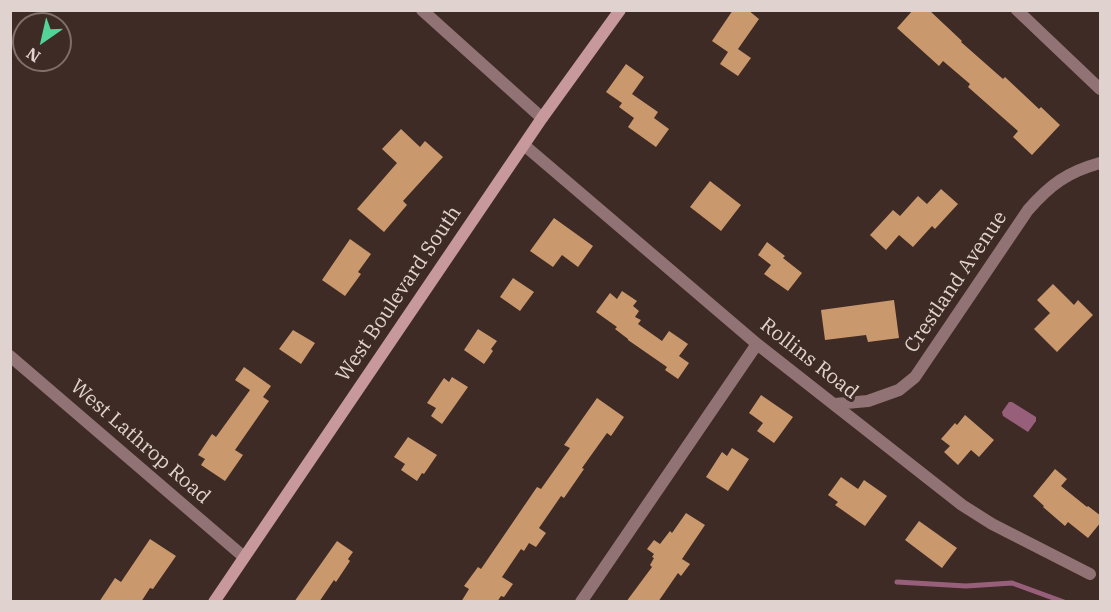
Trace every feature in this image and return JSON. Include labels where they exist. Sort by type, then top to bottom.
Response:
[{"type":"main road","name":"West Boulevard South","points":[[214,602],[542,118],[620,10]]},
{"type":"street","points":[[422,10],[542,118]]},
{"type":"street","points":[[1017,10],[1101,89]]},
{"type":"street","name":"Rollins Road","points":[[524,145],[757,344],[962,505],[992,524],[1090,574]]},
{"type":"street","name":"Crestland Avenue","points":[[835,405],[868,401],[899,390],[915,377],[1028,210],[1044,192],[1062,178],[1085,167],[1101,163]]},
{"type":"street","points":[[581,602],[757,344]]},
{"type":"street","name":"West Lathrop Road","points":[[10,356],[244,557]]},
{"type":"shaded area","points":[[1009,402],[1036,417],[1036,421],[1028,432],[1003,416],[1002,412]]},
{"type":"building","points":[[733,10],[748,10],[759,19],[738,49],[751,58],[738,76],[720,64],[728,52],[712,41]]},
{"type":"building","points":[[913,10],[929,10],[1003,79],[1005,77],[1060,125],[1032,155],[1013,137],[1018,131],[968,87],[970,84],[943,61],[939,66],[897,28]]},
{"type":"building","points":[[626,64],[644,77],[632,94],[658,112],[654,118],[669,129],[656,147],[628,127],[634,118],[619,107],[622,103],[606,92]]},
{"type":"building","points":[[401,129],[420,147],[425,141],[443,157],[403,201],[407,205],[384,232],[357,209],[397,163],[382,149]]},
{"type":"building","points":[[710,181],[741,205],[721,231],[690,207]]},
{"type":"building","points":[[941,189],[958,204],[935,229],[932,226],[913,247],[899,235],[886,250],[870,235],[893,210],[900,216],[918,196],[927,204]]},
{"type":"building","points":[[554,218],[593,246],[578,267],[562,255],[553,267],[530,251]]},
{"type":"building","points":[[350,239],[371,254],[358,272],[361,274],[345,296],[322,280]]},
{"type":"building","points":[[767,242],[802,273],[788,291],[764,274],[771,265],[758,255]]},
{"type":"building","points":[[513,278],[534,292],[520,311],[500,297]]},
{"type":"building","points":[[1053,284],[1074,305],[1078,300],[1093,315],[1057,352],[1034,329],[1050,313],[1037,300]]},
{"type":"building","points":[[622,291],[637,301],[633,306],[639,311],[635,317],[641,320],[638,324],[662,341],[669,331],[688,344],[679,356],[689,363],[678,379],[665,370],[667,367],[628,340],[615,329],[617,327],[596,312],[610,293],[617,299]]},
{"type":"building","points":[[894,300],[899,338],[868,342],[866,335],[825,340],[821,310]]},
{"type":"building","points":[[478,329],[497,341],[484,364],[464,350]]},
{"type":"building","points":[[293,330],[315,343],[301,364],[279,349]]},
{"type":"building","points":[[244,367],[271,386],[263,397],[269,401],[235,450],[243,455],[225,481],[201,465],[205,459],[198,455],[212,434],[216,437],[250,390],[235,380]]},
{"type":"building","points":[[452,377],[468,387],[442,424],[431,416],[436,408],[427,403],[444,378],[449,382]]},
{"type":"building","points":[[761,395],[793,417],[774,443],[757,431],[763,423],[749,413]]},
{"type":"building","points":[[597,398],[624,417],[611,436],[607,433],[564,498],[561,496],[539,528],[546,533],[536,547],[529,543],[524,551],[521,549],[502,577],[513,584],[504,597],[501,596],[497,602],[461,602],[469,589],[464,586],[478,567],[481,569],[537,487],[541,489],[570,448],[564,445]]},
{"type":"building","points":[[965,415],[994,440],[979,457],[971,450],[958,465],[944,452],[950,446],[941,439]]},
{"type":"building","points":[[408,437],[437,455],[417,481],[401,470],[405,464],[394,457]]},
{"type":"building","points":[[732,448],[749,459],[728,491],[706,477],[722,452],[727,456]]},
{"type":"building","points":[[1055,469],[1067,479],[1061,486],[1101,516],[1101,522],[1088,538],[1068,522],[1065,526],[1033,496]]},
{"type":"building","points":[[841,477],[858,489],[864,480],[887,496],[865,526],[835,505],[838,502],[828,495]]},
{"type":"building","points":[[686,513],[705,525],[682,559],[690,564],[681,576],[678,573],[658,602],[626,602],[652,567],[650,565],[654,554],[647,549],[654,540],[660,544],[670,531],[672,533]]},
{"type":"building","points":[[919,521],[957,548],[942,568],[905,540]]},
{"type":"building","points":[[150,539],[176,556],[153,589],[150,588],[141,602],[99,602],[115,578],[121,582]]},
{"type":"building","points":[[337,541],[353,552],[348,559],[350,561],[336,582],[334,580],[319,602],[294,602]]},
{"type":"waterway","points":[[897,582],[966,586],[1012,583],[1064,602]]}]
